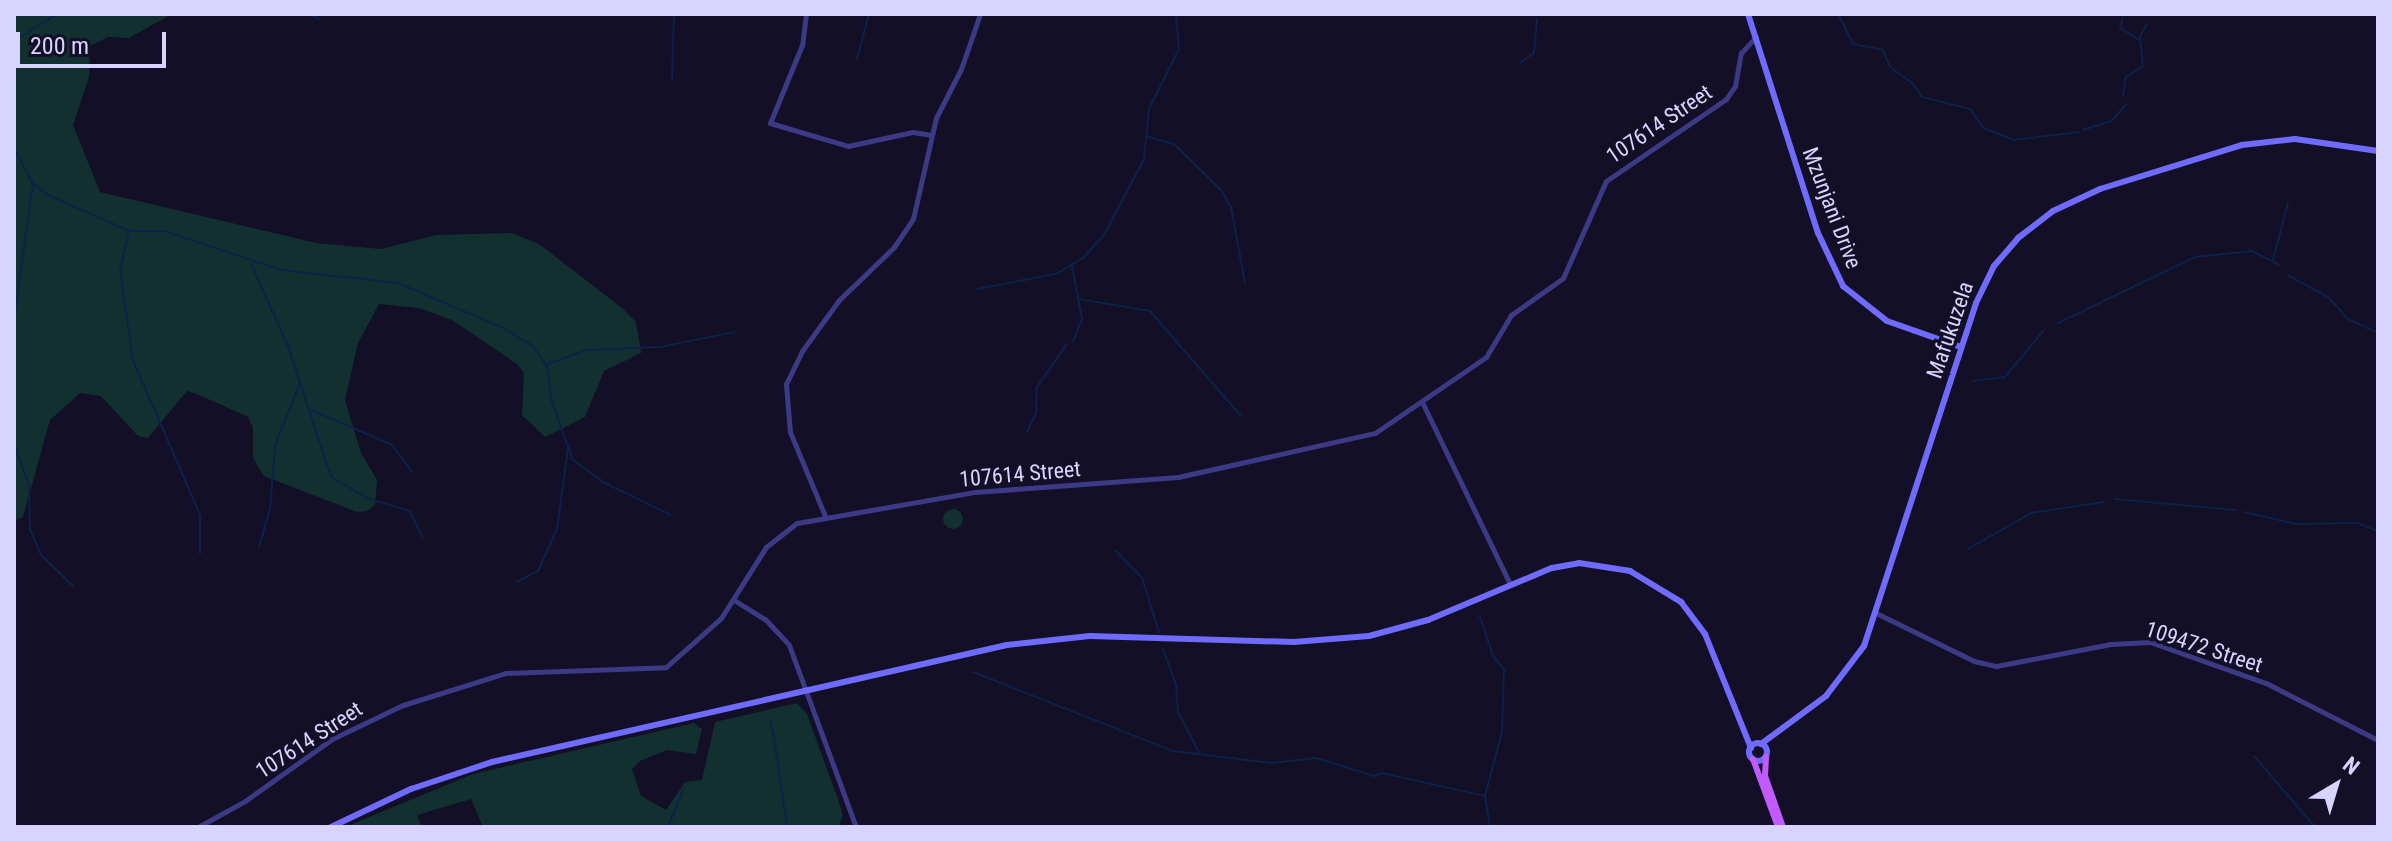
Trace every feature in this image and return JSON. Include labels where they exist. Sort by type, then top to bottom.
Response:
[{"type":"main road","name":"Mzunjani Drive","points":[[1748,14],[1818,233],[1843,286],[1887,321],[1961,347]]},
{"type":"main road","name":"Mafukuzela","points":[[1781,731],[1840,681],[1878,614],[1961,347],[1982,290],[2004,253],[2035,223],[2075,201],[2259,141],[2309,140],[2378,151]]},
{"type":"main road","points":[[331,827],[411,789],[492,762],[1052,639],[1294,642],[1369,636],[1428,620],[1552,568],[1592,563],[1655,582],[1696,620],[1738,712],[1757,745],[1767,754]]},
{"type":"main road","points":[[1780,827],[1753,759],[1757,745],[1781,731]]},
{"type":"main road","points":[[1780,827],[1765,776],[1767,754],[1781,731]]},
{"type":"main road","points":[[1753,759],[1767,754]]},
{"type":"street","points":[[806,14],[802,45],[770,123],[848,146],[913,132],[932,135]]},
{"type":"street","points":[[825,516],[790,432],[786,384],[802,351],[839,300],[904,235],[923,194],[932,135],[980,14]]},
{"type":"street","name":"107614 Street","points":[[198,827],[245,801],[332,739],[403,705],[506,673],[660,669],[688,650],[734,600],[774,539],[797,523],[975,492],[1196,474],[1368,436],[1486,357],[1511,315],[1563,278],[1606,181],[1726,99],[1735,86],[1741,53],[1756,37]]},
{"type":"street","points":[[1422,402],[1510,584]]},
{"type":"street","points":[[734,600],[781,634],[807,691],[856,827]]},
{"type":"street","name":"109472 Street","points":[[1878,614],[1974,661],[1996,666],[2120,642],[2150,642],[2266,683],[2378,740]]},
{"type":"green space","points":[[14,14],[172,14],[129,38],[108,37],[90,46],[89,77],[73,125],[100,192],[316,243],[381,249],[436,235],[511,233],[539,244],[622,308],[636,322],[641,353],[604,371],[585,417],[545,437],[522,415],[524,373],[517,364],[452,320],[419,308],[379,304],[358,343],[345,400],[361,453],[377,480],[375,505],[367,511],[357,512],[264,476],[253,458],[253,428],[248,417],[197,394],[187,391],[148,438],[138,436],[101,396],[80,393],[50,420],[23,517],[14,521]]},
{"type":"green space","points":[[953,509],[960,512],[963,519],[960,526],[953,529],[946,526],[943,519],[946,512]]},
{"type":"green space","points":[[797,703],[807,714],[838,799],[843,816],[838,827],[483,827],[471,799],[417,815],[422,827],[345,827],[473,774],[694,723],[702,729],[696,754],[667,750],[640,761],[632,769],[641,796],[666,810],[685,782],[702,780],[715,722]]},
{"type":"waterway","points":[[14,41],[57,14]]},
{"type":"waterway","points":[[308,14],[319,19]]},
{"type":"waterway","points":[[672,81],[674,14]]},
{"type":"waterway","points":[[857,59],[869,14]]},
{"type":"waterway","points":[[977,289],[1056,274],[1083,258],[1104,235],[1144,159],[1149,109],[1179,49],[1176,14]]},
{"type":"waterway","points":[[1838,14],[1853,44],[1883,50],[1890,67],[1913,84],[1922,97],[1970,109],[1984,128],[2014,140],[2079,132]]},
{"type":"waterway","points":[[2123,18],[2120,28],[2139,40]]},
{"type":"waterway","points":[[1520,63],[1534,53],[1537,19]]},
{"type":"waterway","points":[[2123,95],[2126,77],[2143,66],[2140,36],[2147,24]]},
{"type":"waterway","points":[[2083,130],[2111,121],[2127,104]]},
{"type":"waterway","points":[[1148,137],[1174,144],[1221,190],[1231,207],[1245,283]]},
{"type":"waterway","points":[[14,148],[33,183],[46,194],[129,231],[164,231],[281,270],[398,283],[503,328],[533,346],[547,367],[552,402],[573,460],[605,483],[671,515]]},
{"type":"waterway","points":[[14,320],[33,183]]},
{"type":"waterway","points":[[2273,260],[2288,203]]},
{"type":"waterway","points":[[129,231],[120,269],[133,360],[200,515],[200,553]]},
{"type":"waterway","points":[[2058,323],[2195,257],[2252,251],[2279,265]]},
{"type":"waterway","points":[[251,264],[288,346],[331,477],[369,499],[410,511],[422,537]]},
{"type":"waterway","points":[[1072,266],[1082,319],[1073,341]]},
{"type":"waterway","points":[[2289,276],[2328,297],[2348,319],[2378,333]]},
{"type":"waterway","points":[[1079,299],[1150,311],[1241,416]]},
{"type":"waterway","points":[[1973,381],[2005,377],[2043,331]]},
{"type":"waterway","points":[[545,365],[587,350],[660,347],[735,332]]},
{"type":"waterway","points":[[1027,432],[1036,413],[1037,387],[1067,344]]},
{"type":"waterway","points":[[259,547],[270,509],[275,445],[300,383]]},
{"type":"waterway","points":[[309,409],[392,445],[412,472]]},
{"type":"waterway","points":[[14,445],[29,485],[30,529],[41,555],[73,586]]},
{"type":"waterway","points":[[517,582],[538,571],[557,529],[568,449]]},
{"type":"waterway","points":[[2115,499],[2235,510]]},
{"type":"waterway","points":[[1968,549],[2031,513],[2104,502]]},
{"type":"waterway","points":[[2244,512],[2297,524],[2357,523],[2378,531]]},
{"type":"waterway","points":[[1116,551],[1142,578],[1159,632]]},
{"type":"waterway","points":[[1480,617],[1493,656],[1504,669],[1502,732],[1485,796],[1490,827]]},
{"type":"waterway","points":[[1163,649],[1176,685],[1178,712],[1200,754]]},
{"type":"waterway","points":[[973,672],[1173,751],[1271,763],[1316,758],[1374,776],[1382,773],[1485,796]]},
{"type":"waterway","points":[[771,721],[772,730]]},
{"type":"waterway","points":[[773,731],[787,827]]},
{"type":"waterway","points":[[2254,756],[2315,827]]},
{"type":"waterway","points":[[668,827],[684,788]]}]
